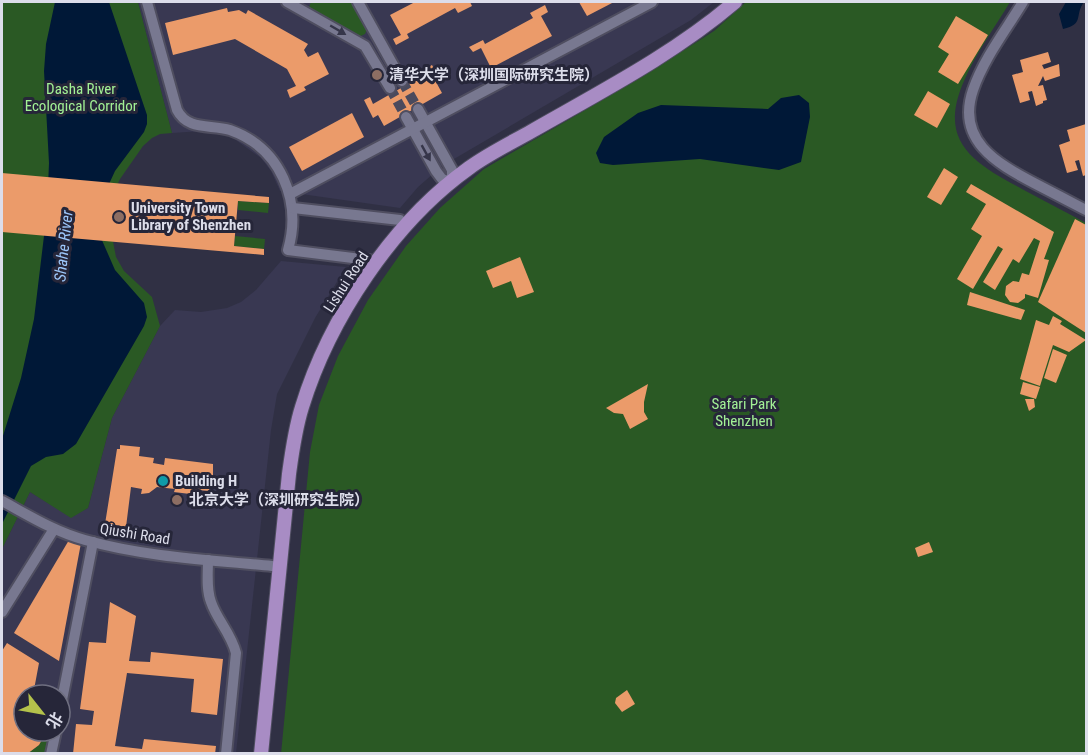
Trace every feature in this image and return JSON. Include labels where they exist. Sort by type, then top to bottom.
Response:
[{"type":"main road","name":"Lishui Road","points":[[261,753],[289,474],[302,408],[315,372],[333,334],[367,277],[411,221],[465,159],[659,48],[723,2]]},
{"type":"main road","name":"Lishui Road","points":[[253,753],[281,474],[295,406],[309,368],[327,330],[369,260],[400,220],[427,191],[670,51],[735,2]]},
{"type":"street","points":[[147,2],[180,115],[191,124],[227,129],[254,142],[276,165],[290,194],[293,208],[293,230],[288,250],[369,260]]},
{"type":"street","points":[[287,2],[365,46],[390,88]]},
{"type":"street","points":[[358,2],[402,81]]},
{"type":"street","points":[[290,194],[652,2]]},
{"type":"street","points":[[1023,2],[980,73],[973,91],[970,110],[976,140],[989,156],[1006,168],[1086,210]]},
{"type":"street","points":[[418,109],[449,177]]},
{"type":"street","points":[[406,117],[412,129],[449,177]]},
{"type":"street","points":[[293,208],[400,220]]},
{"type":"street","name":"Qiushi Road","points":[[2,501],[54,529],[93,542],[141,552],[272,566]]},
{"type":"street","points":[[2,612],[54,529]]},
{"type":"street","points":[[65,683],[93,542]]},
{"type":"street","points":[[208,560],[208,593],[211,604],[232,639],[236,653],[226,753]]},
{"type":"shaded area","name":"清华大学（深圳国际研究生院）","points":[[138,2],[714,2],[691,20],[442,166],[418,187],[400,208],[280,191],[271,171],[261,158],[233,138],[202,131],[172,133]]},
{"type":"shaded area","name":"北京大学（深圳研究生院）","points":[[281,261],[346,267],[315,318],[277,394],[271,430],[236,753],[2,753],[2,549],[30,492],[71,517],[88,508],[112,418],[160,326],[175,310],[201,312],[227,308],[241,302],[256,290]]},
{"type":"green space","name":"Dasha River Ecological Corridor","points":[[2,2],[138,2],[172,133],[160,134],[143,146],[120,179],[113,194],[110,226],[116,257],[124,271],[152,297],[160,326],[112,418],[88,508],[71,518],[30,492],[2,549]]},
{"type":"green space","points":[[311,2],[352,2],[367,29],[365,34],[356,38],[311,11],[309,7]]},
{"type":"green space","name":"Safari Park Shenzhen","points":[[746,2],[1010,2],[964,81],[957,102],[955,120],[958,135],[965,148],[975,159],[989,170],[1086,223],[1086,753],[281,754],[310,452],[319,405],[338,356],[368,300],[406,246],[440,208],[484,169],[642,77],[714,31]]},
{"type":"green space","points":[[238,201],[269,203],[268,213],[238,210]]},
{"type":"green space","points":[[235,236],[265,239],[264,249],[234,246]]},
{"type":"green space","points":[[50,743],[48,753],[27,754],[39,745]]},
{"type":"water","name":"Shahe River","points":[[55,2],[109,2],[147,115],[144,132],[115,171],[104,195],[101,238],[115,270],[144,303],[147,317],[76,444],[63,454],[46,457],[31,466],[2,524],[2,439],[21,378],[34,319],[47,211],[49,163],[44,71],[46,44]]},
{"type":"water","points":[[1066,2],[1084,2],[1077,22],[1063,29],[1059,14]]},
{"type":"water","points":[[799,95],[809,103],[810,117],[801,162],[779,170],[700,159],[613,165],[600,163],[596,153],[604,137],[638,113],[661,105],[768,109],[781,98]]},
{"type":"building","points":[[415,2],[470,2],[472,6],[458,13],[455,8],[407,34],[409,38],[396,45],[393,39],[401,35],[390,15]]},
{"type":"building","points":[[579,2],[614,2],[587,16]]},
{"type":"building","points":[[545,5],[548,12],[541,16],[552,36],[491,68],[481,48],[473,52],[469,47],[483,40],[485,44],[533,18],[530,13]]},
{"type":"building","points":[[227,8],[228,12],[239,10],[246,14],[248,10],[308,44],[304,50],[308,57],[318,52],[329,74],[304,87],[306,90],[290,98],[287,90],[296,86],[287,69],[235,39],[173,55],[165,23]]},
{"type":"building","points":[[956,16],[988,35],[958,84],[938,72],[949,54],[938,47]]},
{"type":"building","points":[[1048,52],[1051,62],[1042,65],[1044,69],[1059,64],[1060,76],[1045,81],[1043,76],[1038,86],[1043,85],[1047,100],[1036,106],[1032,91],[1028,92],[1030,100],[1020,103],[1012,75],[1023,72],[1020,60]]},
{"type":"building","points":[[432,65],[440,80],[436,82],[442,93],[384,126],[378,115],[373,118],[364,100],[370,97],[373,104],[429,72],[427,68]]},
{"type":"building","points":[[928,91],[950,104],[937,128],[914,115]]},
{"type":"building","points":[[352,113],[364,137],[302,171],[289,147]]},
{"type":"building","points":[[1086,124],[1086,175],[1083,176],[1079,160],[1075,161],[1078,170],[1067,173],[1059,145],[1070,141],[1067,130]]},
{"type":"building","points":[[944,168],[958,177],[941,205],[927,197]]},
{"type":"building","name":"University Town Library of Shenzhen","points":[[2,173],[269,197],[269,203],[238,201],[234,246],[264,249],[264,255],[2,232]]},
{"type":"building","points":[[971,184],[1054,232],[1044,259],[1049,260],[1038,298],[1025,294],[1025,298],[1018,303],[1010,302],[1005,295],[1006,286],[1013,281],[1019,282],[1022,273],[1029,275],[1040,241],[1034,238],[1019,263],[1013,259],[995,290],[983,282],[1003,249],[998,246],[973,289],[957,279],[982,236],[971,229],[986,204],[966,192]]},
{"type":"building","points":[[1075,219],[1086,225],[1086,333],[1038,302]]},
{"type":"building","points":[[520,257],[534,292],[517,298],[511,281],[493,288],[486,271]]},
{"type":"building","points":[[970,292],[1025,310],[1021,320],[967,305]]},
{"type":"building","points":[[1053,316],[1062,321],[1060,324],[1086,340],[1069,352],[1053,345],[1040,386],[1020,379],[1036,320],[1049,325]]},
{"type":"building","points":[[1053,349],[1067,355],[1056,383],[1044,378]]},
{"type":"building","points":[[1023,382],[1040,387],[1036,399],[1020,394]]},
{"type":"building","points":[[648,384],[644,412],[648,419],[630,429],[623,414],[614,413],[606,408]]},
{"type":"building","points":[[1025,399],[1034,399],[1035,407],[1029,411]]},
{"type":"building","name":"Building H","points":[[120,445],[140,447],[139,456],[154,458],[153,463],[164,465],[165,458],[213,464],[213,487],[210,486],[209,491],[198,490],[198,495],[157,487],[149,493],[141,494],[142,489],[131,487],[126,527],[105,524],[117,449],[120,449]]},
{"type":"building","points":[[69,540],[81,543],[59,661],[14,633]]},
{"type":"building","points":[[929,542],[933,552],[918,557],[915,548]]},
{"type":"building","points":[[110,602],[136,616],[129,661],[150,662],[151,652],[223,659],[217,715],[191,712],[194,679],[127,673],[115,746],[142,749],[144,739],[216,746],[215,754],[73,754],[76,724],[92,725],[94,711],[80,709],[89,642],[106,643]]},
{"type":"building","points":[[7,643],[39,663],[35,683],[12,683],[12,743],[40,743],[27,754],[2,754],[2,651]]},
{"type":"building","points":[[627,690],[635,704],[622,712],[615,703],[616,698]]},
{"type":"tunnel","points":[[402,81],[418,109]]},
{"type":"tunnel","points":[[390,88],[406,117]]},
{"type":"place","name":"清华大学（深圳国际研究生院）","points":[[377,75]]},
{"type":"place","name":"University Town Library of Shenzhen","points":[[119,217]]},
{"type":"place","name":"Building H","points":[[163,481]]},
{"type":"place","name":"北京大学（深圳研究生院）","points":[[177,500]]}]
